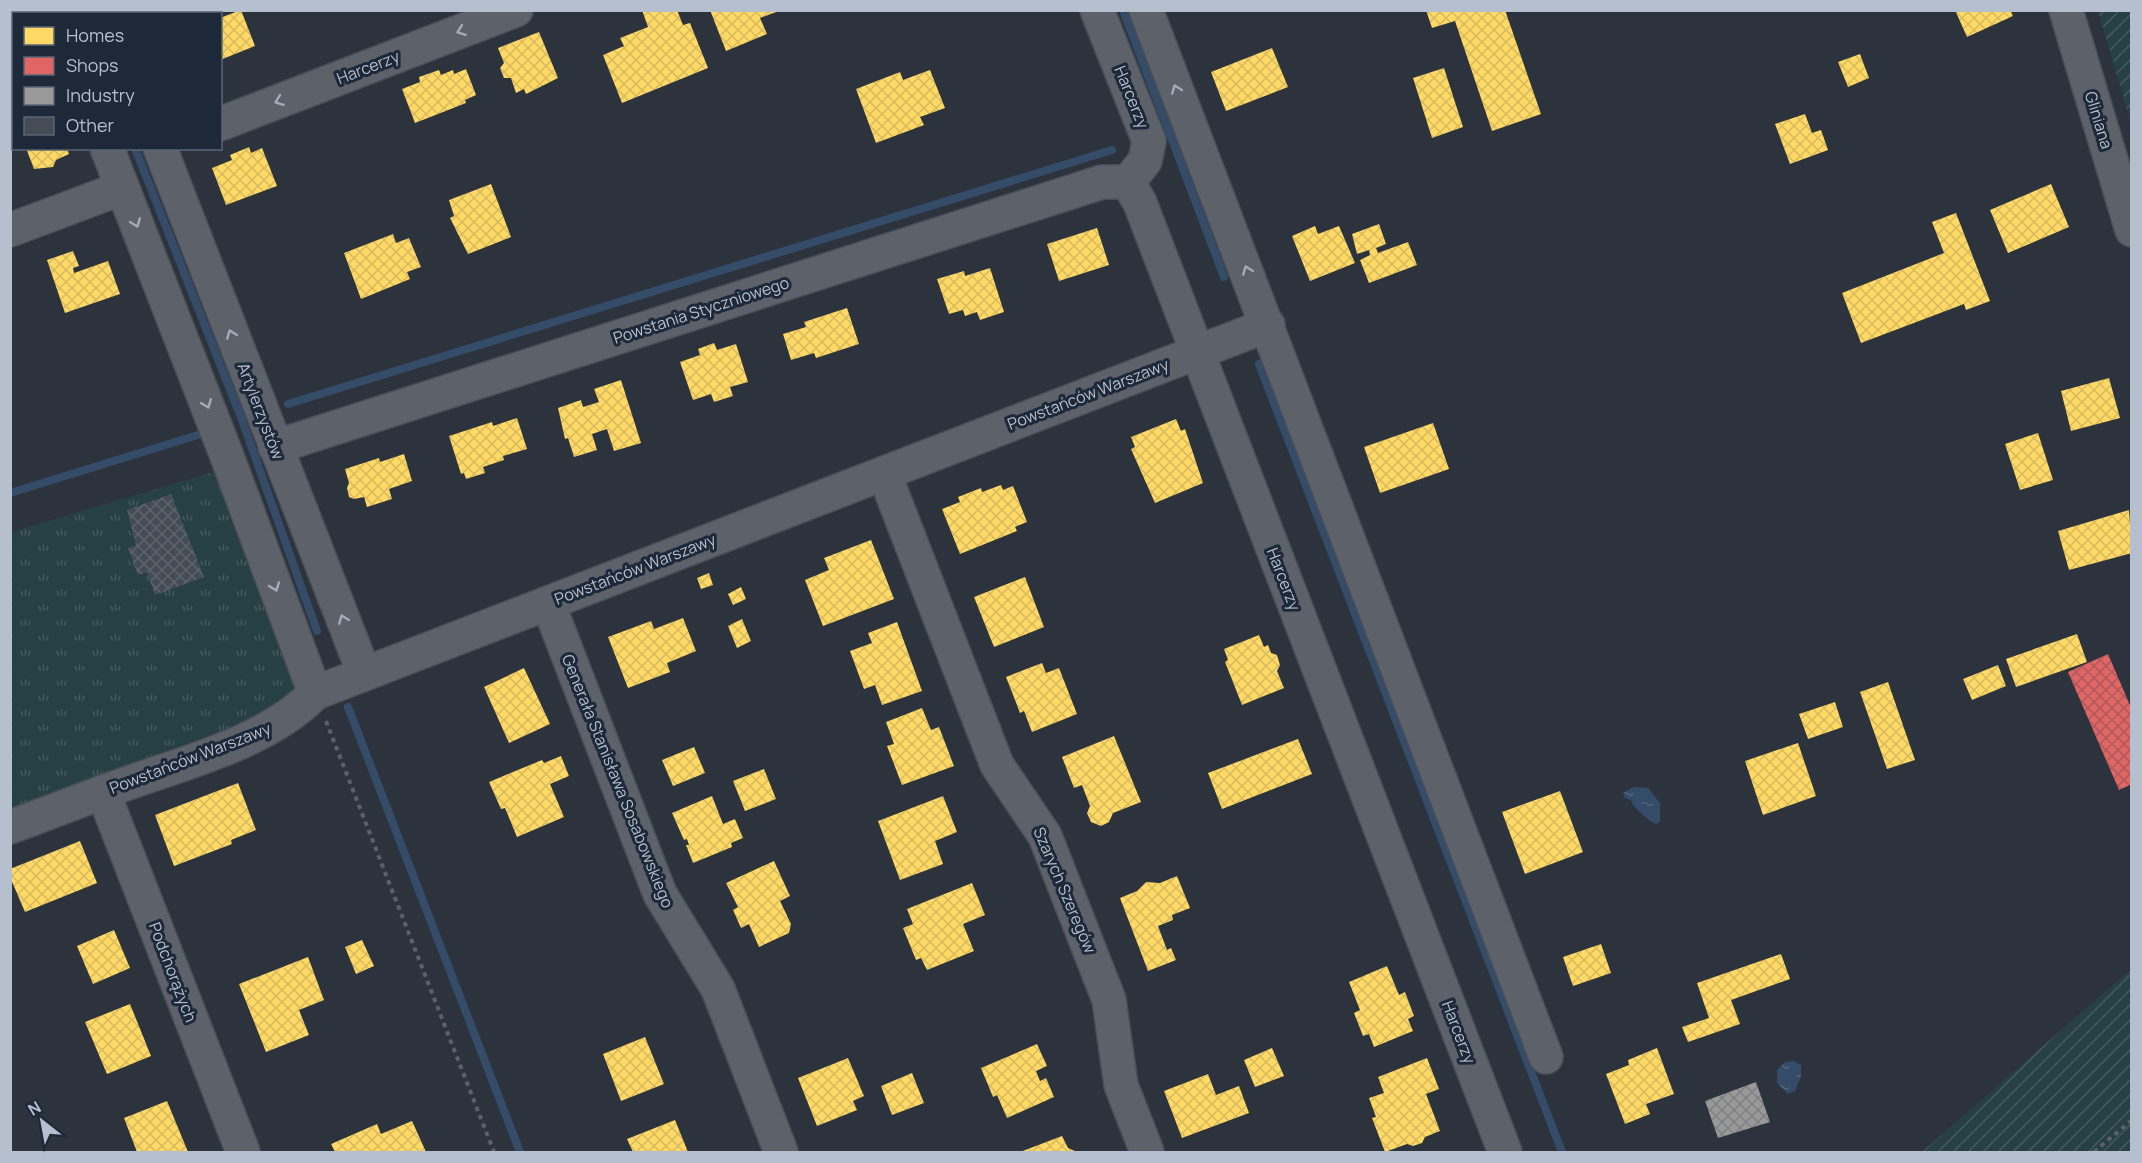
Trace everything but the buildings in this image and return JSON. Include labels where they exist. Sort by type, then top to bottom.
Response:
[{"type":"street","name":"Harcerzy","points":[[222,123],[516,10]]},
{"type":"street","name":"Harcerzy","points":[[1097,10],[1149,141],[1145,161],[1128,182],[1140,203],[1505,1152]]},
{"type":"street","points":[[1146,10],[1546,1058]]},
{"type":"street","name":"Gliniana","points":[[2066,10],[2132,230]]},
{"type":"street","points":[[108,150],[228,459],[315,693]]},
{"type":"street","name":"Artylerzystów","points":[[161,150],[364,673]]},
{"type":"street","name":"Powstania Styczniowego","points":[[275,447],[1102,182],[1128,182]]},
{"type":"street","points":[[10,230],[122,188]]},
{"type":"street","name":"Powstańców Warszawy","points":[[10,827],[188,762],[266,730],[301,708],[315,693],[364,673],[1268,325]]},
{"type":"street","name":"Szarych Szeregów","points":[[884,473],[997,765],[1045,836],[1109,1000],[1121,1085],[1147,1152]]},
{"type":"street","name":"Generała Stanisława Sosabowskiego","points":[[548,603],[660,894],[718,989],[781,1152]]},
{"type":"street","name":"Podchorążych","points":[[103,792],[243,1152]]},
{"type":"path","points":[[315,693],[494,1152]]},
{"type":"path","points":[[2094,1152],[2132,1120]]},
{"type":"green space","points":[[2098,11],[2131,11],[2131,122]]},
{"type":"green space","points":[[227,468],[303,713],[11,810],[11,532]]},
{"type":"green space","points":[[2131,969],[2131,1152],[1922,1152]]},
{"type":"water","points":[[1634,787],[1648,788],[1660,803],[1660,822],[1656,824],[1649,820],[1631,800],[1625,798],[1623,793]]},
{"type":"water","points":[[1794,1061],[1801,1065],[1801,1076],[1795,1091],[1788,1094],[1777,1083],[1777,1070],[1785,1062]]},
{"type":"waterway","points":[[1123,10],[1224,277]]},
{"type":"waterway","points":[[136,150],[242,420],[317,631]]},
{"type":"waterway","points":[[288,404],[1112,150]]},
{"type":"waterway","points":[[1259,364],[1562,1152]]},
{"type":"waterway","points":[[10,493],[198,435]]},
{"type":"waterway","points":[[348,707],[520,1152]]}]
